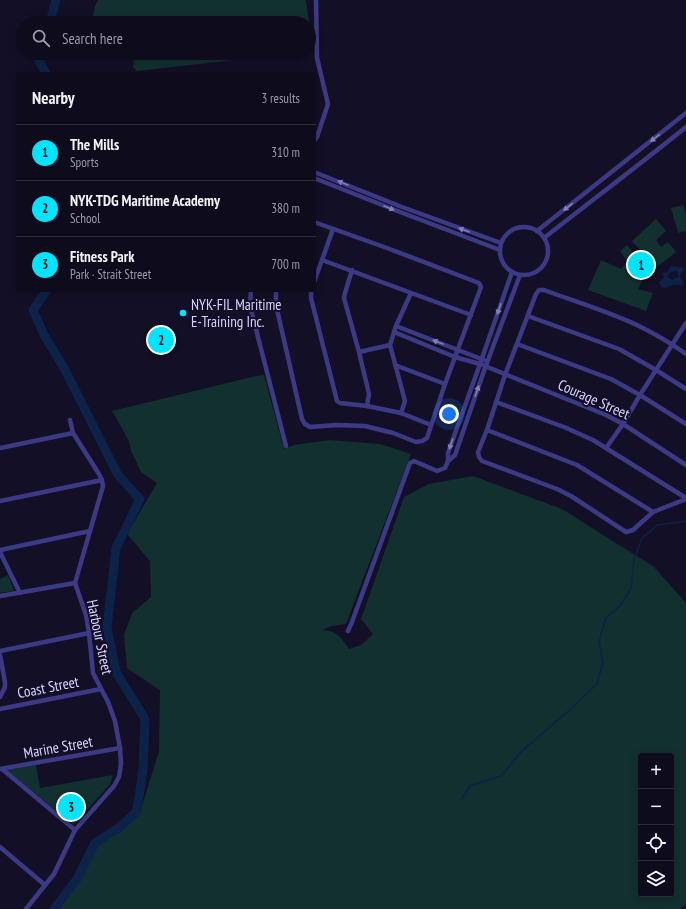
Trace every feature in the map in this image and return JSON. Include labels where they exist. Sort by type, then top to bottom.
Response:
[{"type":"street","points":[[316,0],[317,58],[328,104],[316,139]]},
{"type":"street","points":[[537,231],[686,113]]},
{"type":"street","points":[[544,238],[686,127]]},
{"type":"street","points":[[316,173],[501,244]]},
{"type":"street","points":[[604,178],[610,186]]},
{"type":"street","points":[[316,179],[500,250]]},
{"type":"street","points":[[588,191],[594,199]]},
{"type":"street","points":[[276,292],[276,305],[302,419],[305,424],[310,427],[337,425],[365,426],[393,433],[416,442],[427,438],[445,384],[481,287],[479,283],[316,223]]},
{"type":"street","points":[[520,227],[537,231],[544,238],[547,247],[547,256],[544,264],[537,271],[529,274],[520,275],[512,272],[505,266],[501,258],[501,244],[505,236],[512,230],[520,227]]},
{"type":"street","points":[[316,276],[332,229]]},
{"type":"street","points":[[322,260],[471,314]]},
{"type":"street","points":[[352,270],[344,298],[369,394],[367,406]]},
{"type":"street","points":[[448,461],[448,453],[512,272]]},
{"type":"street","points":[[348,631],[410,463],[414,461],[438,471],[445,468],[448,461],[455,454],[520,275]]},
{"type":"street","points":[[686,354],[672,344],[627,321],[544,290],[539,290],[536,294],[505,375],[487,430],[478,452],[482,461],[557,489],[571,496],[626,532],[633,530],[653,512],[686,499]]},
{"type":"street","points":[[251,292],[250,306],[286,446]]},
{"type":"street","points":[[311,292],[311,298],[337,401],[340,403],[367,406],[401,413],[431,425]]},
{"type":"street","points":[[401,413],[404,401],[390,344],[396,326],[411,293]]},
{"type":"street","points":[[528,316],[619,349],[656,370],[686,390]]},
{"type":"street","points":[[606,448],[623,424],[686,323]]},
{"type":"street","points":[[396,326],[488,362]]},
{"type":"street","name":"Courage Street","points":[[394,332],[480,364],[606,415],[623,424],[686,465]]},
{"type":"street","points":[[359,352],[390,344]]},
{"type":"street","points":[[517,344],[611,379],[640,395],[686,424]]},
{"type":"street","points":[[395,365],[445,384]]},
{"type":"street","points":[[496,402],[583,435],[686,499]]},
{"type":"street","points":[[0,501],[102,480],[73,433],[70,420]]},
{"type":"street","points":[[487,430],[577,465],[653,512]]},
{"type":"street","points":[[0,448],[73,433]]},
{"type":"street","name":"Harbour Street","points":[[26,909],[54,874],[75,830],[114,786],[119,777],[121,764],[120,748],[115,721],[108,702],[93,673],[89,633],[83,607],[75,583],[103,486],[102,480]]},
{"type":"street","points":[[20,593],[0,551],[90,531]]},
{"type":"street","points":[[0,596],[75,583]]},
{"type":"street","points":[[0,651],[89,633]]},
{"type":"street","points":[[0,654],[5,682],[5,687],[0,697]]},
{"type":"street","name":"Coast Street","points":[[0,709],[101,689]]},
{"type":"street","name":"Marine Street","points":[[1,769],[120,748]]},
{"type":"street","points":[[1,769],[75,830]]},
{"type":"street","points":[[0,847],[45,885]]},
{"type":"green space","points":[[98,0],[306,0],[308,16],[93,16],[95,5]]},
{"type":"green space","points":[[134,60],[235,60],[137,71],[133,67]]},
{"type":"green space","points":[[683,205],[686,215],[686,231],[678,233],[671,208]]},
{"type":"green space","points":[[656,219],[666,231],[656,240],[661,247],[668,242],[676,252],[644,277],[638,289],[653,293],[646,311],[588,290],[601,260],[621,269],[627,262],[620,251],[627,245],[635,255],[640,250],[632,241]]},
{"type":"green space","points":[[264,375],[284,449],[294,445],[330,440],[380,444],[411,454],[346,624],[332,626],[323,630],[336,634],[349,649],[361,645],[373,634],[361,619],[404,497],[429,484],[473,476],[562,509],[654,567],[686,603],[686,904],[680,909],[54,909],[77,879],[95,843],[120,827],[142,806],[159,751],[160,690],[127,668],[124,635],[132,613],[151,597],[150,561],[127,534],[157,483],[141,472],[131,451],[129,441],[112,411]]},
{"type":"green space","points":[[8,575],[14,591],[0,593],[0,579]]},
{"type":"green space","points":[[36,765],[40,788],[113,775],[110,784],[74,825],[6,770]]},
{"type":"water","points":[[670,267],[684,268],[679,276],[683,285],[671,285],[666,288],[661,287],[659,282],[664,278],[663,273],[667,273]],"holes":[[[675,271],[678,272],[678,277],[672,280],[667,276]]]},
{"type":"waterway","points":[[52,16],[56,0]]},
{"type":"waterway","points":[[39,60],[45,72]]},
{"type":"waterway","points":[[46,292],[33,310],[44,335],[64,368],[118,475],[140,499],[116,548],[107,627],[116,672],[145,719],[143,769],[137,811],[120,827],[95,843],[77,879],[54,909]]},
{"type":"waterway","points":[[462,799],[470,786],[501,776],[523,750],[597,684],[603,663],[599,641],[606,618],[620,606],[631,588],[634,560],[642,538],[658,525],[686,521]]},
{"type":"place","name":"The Mills","points":[[641,265]]},
{"type":"place","name":"NYK-FIL Maritime E-Training Inc.","points":[[183,313]]},
{"type":"place","name":"NYK-TDG Maritime Academy","points":[[161,340]]},
{"type":"place","name":"Fitness Park","points":[[71,807]]}]
